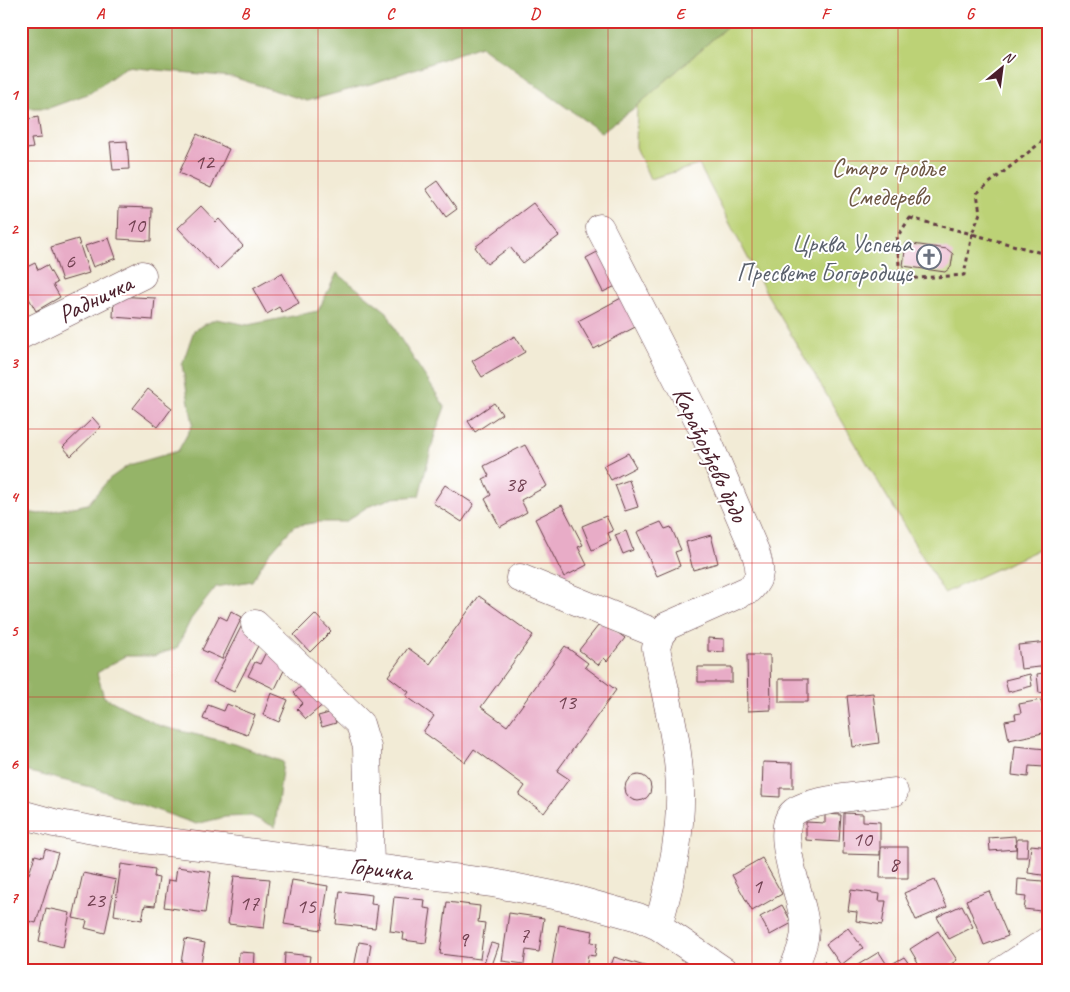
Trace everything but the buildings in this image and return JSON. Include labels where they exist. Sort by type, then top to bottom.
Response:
[{"type":"street","name":"Карађорђево брдо","points":[[600,228],[700,423],[756,551],[761,572],[758,581],[750,589],[667,626],[660,635]]},
{"type":"street","name":"Радничка","points":[[21,335],[142,275]]},
{"type":"street","points":[[520,578],[660,635],[656,648],[679,773],[677,838],[668,891],[658,926]]},
{"type":"street","points":[[255,624],[360,724],[367,747],[370,866]]},
{"type":"street","points":[[793,971],[805,932],[804,913],[790,862],[786,836],[788,820],[794,812],[810,804],[894,792]]},
{"type":"street","name":"Горичка","points":[[21,814],[54,823],[142,839],[370,866],[493,883],[573,899],[638,917],[658,926],[724,971]]},
{"type":"street","points":[[1002,971],[1049,940]]},
{"type":"path","points":[[1049,136],[978,193],[980,213],[972,234],[964,275],[900,279],[897,237],[910,218],[972,234],[1049,255]]},
{"type":"green space","points":[[21,21],[733,21],[637,106],[601,132],[480,46],[374,83],[307,101],[233,77],[126,67],[90,93],[49,108],[21,108]]},
{"type":"green space","name":"Старо гробље Смедерево","points":[[733,21],[1043,21],[1049,27],[1049,545],[944,593],[768,296],[699,165],[650,179],[636,147],[637,106]]},
{"type":"green space","points":[[337,273],[387,312],[398,335],[445,407],[435,434],[419,496],[393,498],[367,507],[345,522],[319,522],[294,526],[268,555],[252,581],[216,587],[191,619],[177,648],[154,656],[125,656],[97,673],[104,697],[160,726],[235,744],[283,762],[275,827],[251,816],[225,817],[196,824],[91,787],[21,770],[21,511],[39,514],[88,504],[109,479],[129,465],[178,451],[193,424],[182,365],[194,330],[216,319],[248,325],[318,311]]},
{"type":"place","name":"Црква Успења Пресвете Богородице","points":[[929,257]]}]
